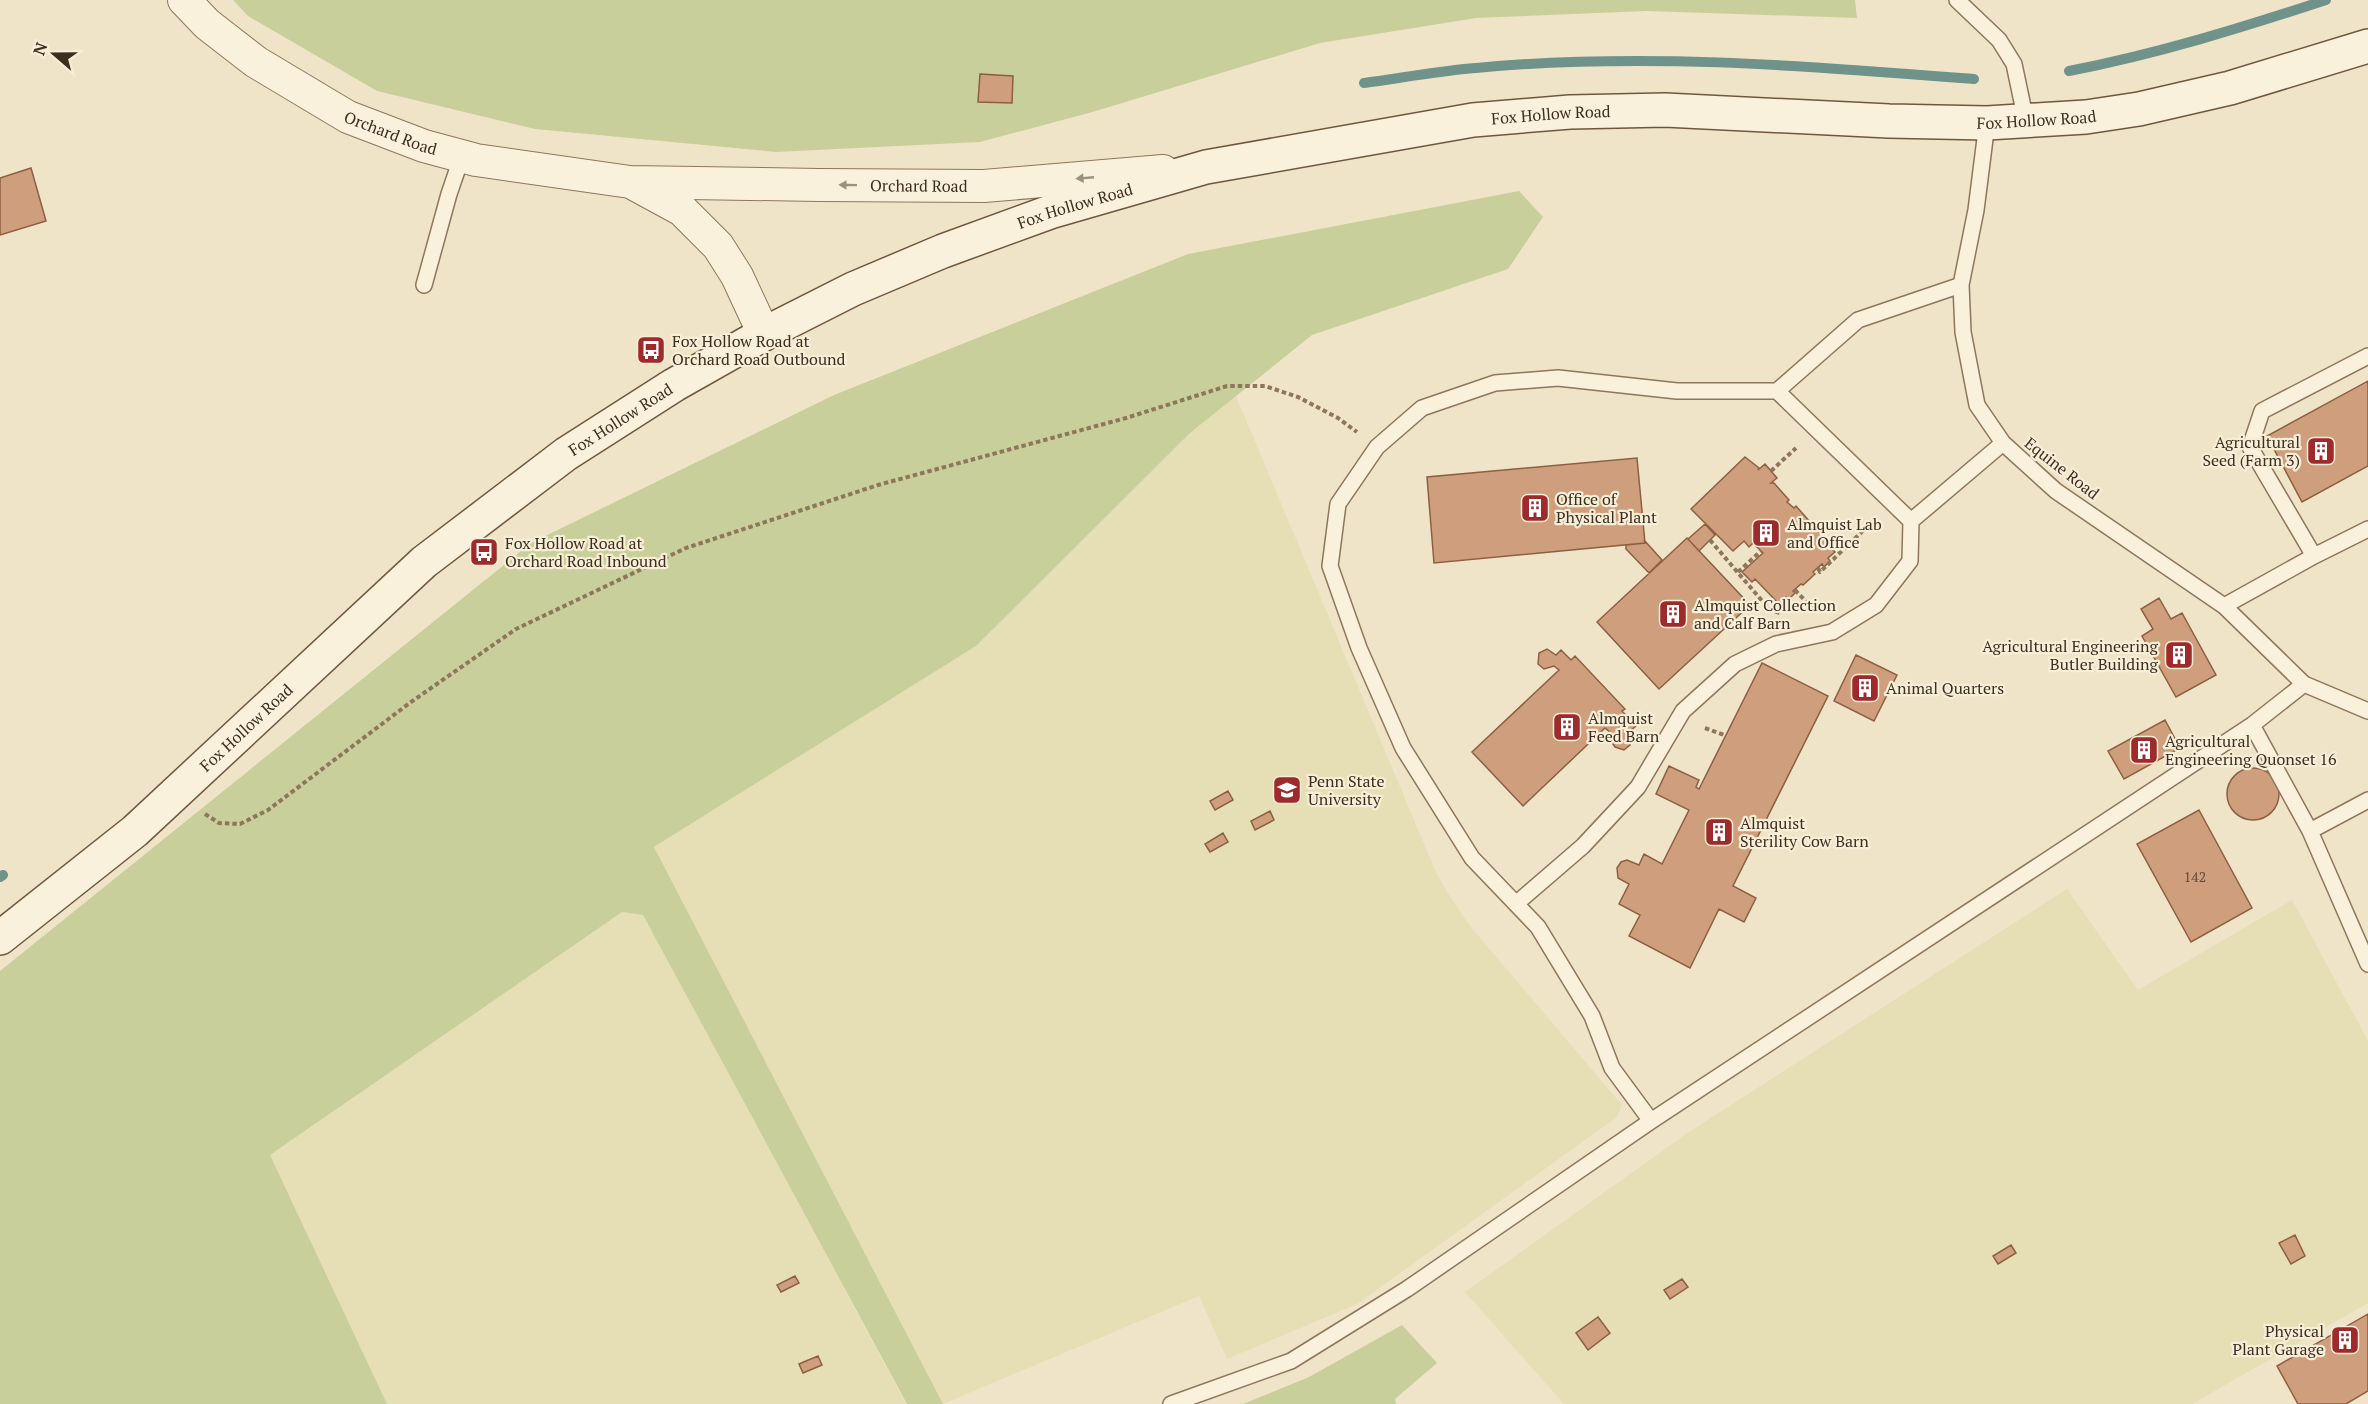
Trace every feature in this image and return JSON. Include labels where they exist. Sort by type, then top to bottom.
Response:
[{"type":"main road","name":"Fox Hollow Road","points":[[0,938],[135,831],[424,562],[566,454],[674,385],[764,334],[853,289],[943,250],[1050,212],[1206,167],[1473,120],[1570,112],[1665,110],[1878,121],[1987,123],[2086,117],[2139,109],[2230,88],[2368,46]]},
{"type":"street","name":"Orchard Road","points":[[184,0],[207,24],[256,62],[348,117],[424,146],[462,156],[630,182],[984,186],[1206,167]]},
{"type":"street","name":"Orchard Road","points":[[630,182],[682,210],[718,246],[737,276],[764,334]]},
{"type":"lane","points":[[1957,0],[1999,40],[2014,64],[2026,121]]},
{"type":"lane","name":"Equine Road","points":[[1987,123],[1976,210],[1960,285],[1963,332],[1977,405],[2003,443],[2056,491],[2224,606],[2304,684],[2368,711]]},
{"type":"lane","points":[[424,285],[462,156]]},
{"type":"lane","points":[[1651,1121],[1612,1068],[1592,1016],[1538,927],[1473,858],[1403,748],[1359,648],[1330,566],[1338,504],[1377,447],[1422,408],[1495,383],[1558,378],[1677,391],[1777,391],[1858,320],[1960,285]]},
{"type":"lane","points":[[2314,556],[2250,447],[2262,411],[2368,356]]},
{"type":"lane","points":[[1517,903],[1583,846],[1638,787],[1683,711],[1735,664],[1776,644],[1832,632],[1876,605],[1910,561],[1911,521],[1777,391]]},
{"type":"lane","points":[[1911,521],[2003,443]]},
{"type":"lane","points":[[2224,606],[2368,529]]},
{"type":"lane","points":[[1171,1404],[1291,1361],[1407,1288],[1651,1121],[2252,725],[2304,684]]},
{"type":"lane","points":[[2252,725],[2310,831],[2368,964]]},
{"type":"lane","points":[[2310,831],[2368,800]]},
{"type":"path","points":[[174,795],[219,823],[240,824],[267,810],[411,702],[516,629],[686,548],[878,485],[1126,418],[1227,386],[1265,386],[1298,397],[1338,418],[1377,447]]},
{"type":"path","points":[[1771,471],[1776,466]]},
{"type":"path","points":[[1818,568],[1820,572],[1892,503]]},
{"type":"path","points":[[1710,540],[1769,609],[1788,617]]},
{"type":"path","points":[[1738,572],[1761,551]]},
{"type":"path","points":[[1794,590],[1809,605]]},
{"type":"shaded area","points":[[1236,396],[1435,870],[1470,926],[1622,1105],[1617,1117],[1357,1304],[1227,1359],[1199,1296],[943,1404],[654,847],[976,646],[1190,433]]},
{"type":"shaded area","points":[[2067,889],[2138,990],[2292,900],[2368,1041],[2368,1303],[2192,1404],[1564,1404],[1465,1292],[1686,1134]]},
{"type":"shaded area","points":[[622,912],[643,915],[906,1404],[387,1404],[270,1155]]},
{"type":"green space","points":[[233,0],[1855,0],[1857,18],[1647,11],[1476,18],[1320,43],[1096,111],[980,142],[776,152],[535,129],[377,91],[248,16]]},
{"type":"green space","points":[[1519,191],[1543,217],[1508,269],[1312,335],[1190,433],[976,646],[654,847],[943,1404],[907,1404],[643,915],[622,912],[270,1155],[387,1404],[0,1404],[0,971],[531,543],[834,395],[1188,254]]},
{"type":"green space","points":[[1402,1325],[1437,1363],[1395,1399],[1396,1404],[1243,1404],[1309,1377]]},
{"type":"building","points":[[980,74],[1013,76],[1012,103],[978,102]]},
{"type":"building","points":[[31,168],[46,221],[0,235],[0,178]]},
{"type":"building","name":"Agricultural Seed (Farm 3)","points":[[2368,381],[2368,466],[2302,502],[2267,436]]},
{"type":"building","name":"Almquist Lab and Office","points":[[1745,457],[1759,468],[1758,470],[1765,464],[1777,478],[1771,483],[1774,483],[1789,500],[1787,502],[1794,508],[1796,506],[1811,523],[1809,525],[1814,530],[1816,528],[1835,552],[1828,558],[1830,561],[1824,567],[1822,564],[1813,572],[1815,574],[1793,591],[1795,593],[1788,600],[1786,597],[1779,604],[1755,579],[1752,582],[1742,572],[1763,553],[1753,543],[1749,547],[1744,541],[1733,551],[1691,509]]},
{"type":"building","name":"Office of Physical Plant","points":[[1637,458],[1645,543],[1434,563],[1427,477]]},
{"type":"building","points":[[1705,524],[1715,535],[1699,551],[1688,539]]},
{"type":"building","name":"Almquist Collection and Calf Barn","points":[[1687,538],[1750,605],[1659,689],[1597,622]]},
{"type":"building","points":[[1644,540],[1662,560],[1649,573],[1626,549],[1626,545],[1645,543]]},
{"type":"building","name":"Agricultural Engineering Butler Building","points":[[2159,598],[2171,619],[2182,613],[2216,675],[2176,697],[2142,636],[2153,629],[2141,609]]},
{"type":"building","name":"Almquist Feed Barn","points":[[1547,649],[1556,655],[1561,650],[1571,660],[1575,656],[1625,709],[1622,711],[1636,726],[1629,732],[1632,737],[1630,745],[1624,750],[1615,747],[1611,741],[1613,735],[1605,728],[1523,806],[1472,752],[1559,670],[1554,666],[1544,669],[1538,664],[1539,653]]},
{"type":"building","name":"Animal Quarters","points":[[1856,655],[1897,675],[1874,721],[1834,701]]},
{"type":"building","name":"Almquist Sterility Cow Barn","points":[[1762,663],[1828,696],[1733,886],[1756,898],[1744,922],[1719,909],[1690,968],[1629,936],[1640,915],[1619,904],[1629,884],[1618,878],[1617,868],[1621,862],[1627,860],[1639,865],[1644,854],[1662,864],[1689,810],[1656,794],[1669,766],[1699,780],[1696,787],[1699,789]]},
{"type":"building","name":"Agricultural Engineering Quonset 16","points":[[2165,720],[2180,748],[2124,779],[2108,751]]},
{"type":"building","points":[[2248,768],[2258,768],[2268,772],[2275,779],[2279,794],[2275,809],[2268,816],[2258,820],[2248,820],[2238,816],[2231,809],[2227,799],[2227,789],[2231,779],[2238,772]]},
{"type":"building","points":[[1228,791],[1233,800],[1215,810],[1210,801]]},
{"type":"building","points":[[2199,810],[2252,908],[2191,942],[2137,844]]},
{"type":"building","points":[[1270,811],[1274,820],[1255,830],[1251,821]]},
{"type":"building","points":[[1223,833],[1228,842],[1210,852],[1205,844]]},
{"type":"building","points":[[2295,1235],[2305,1256],[2291,1264],[2279,1243]]},
{"type":"building","points":[[2011,1245],[2016,1253],[1998,1264],[1993,1256]]},
{"type":"building","points":[[795,1276],[799,1283],[781,1292],[777,1285]]},
{"type":"building","points":[[1682,1279],[1688,1287],[1670,1299],[1664,1290]]},
{"type":"building","name":"Physical Plant Garage","points":[[2368,1314],[2368,1391],[2346,1404],[2298,1404],[2277,1366]]},
{"type":"building","points":[[1598,1317],[1610,1333],[1588,1350],[1576,1333]]},
{"type":"building","points":[[818,1356],[822,1365],[803,1373],[799,1364]]},
{"type":"waterway","points":[[2069,71],[2199,40],[2326,0]]},
{"type":"waterway","points":[[1364,83],[1462,69],[1601,61],[1788,66],[1974,79]]},
{"type":"place","name":"Fox Hollow Road at Orchard Road Outbound","points":[[651,350]]},
{"type":"place","name":"Agricultural Seed (Farm 3)","points":[[2321,451]]},
{"type":"place","name":"Office of Physical Plant","points":[[1535,508]]},
{"type":"place","name":"Almquist Lab and Office","points":[[1766,533]]},
{"type":"place","name":"Fox Hollow Road at Orchard Road Inbound","points":[[484,552]]},
{"type":"place","name":"Almquist Collection and Calf Barn","points":[[1673,614]]},
{"type":"place","name":"Agricultural Engineering Butler Building","points":[[2179,655]]},
{"type":"place","name":"Animal Quarters","points":[[1865,688]]},
{"type":"place","name":"Almquist Feed Barn","points":[[1567,727]]},
{"type":"place","name":"Agricultural Engineering Quonset 16","points":[[2144,750]]},
{"type":"place","name":"Penn State University","points":[[1287,790]]},
{"type":"place","name":"Almquist Sterility Cow Barn","points":[[1719,832]]},
{"type":"place","name":"Physical Plant Garage","points":[[2345,1340]]}]
